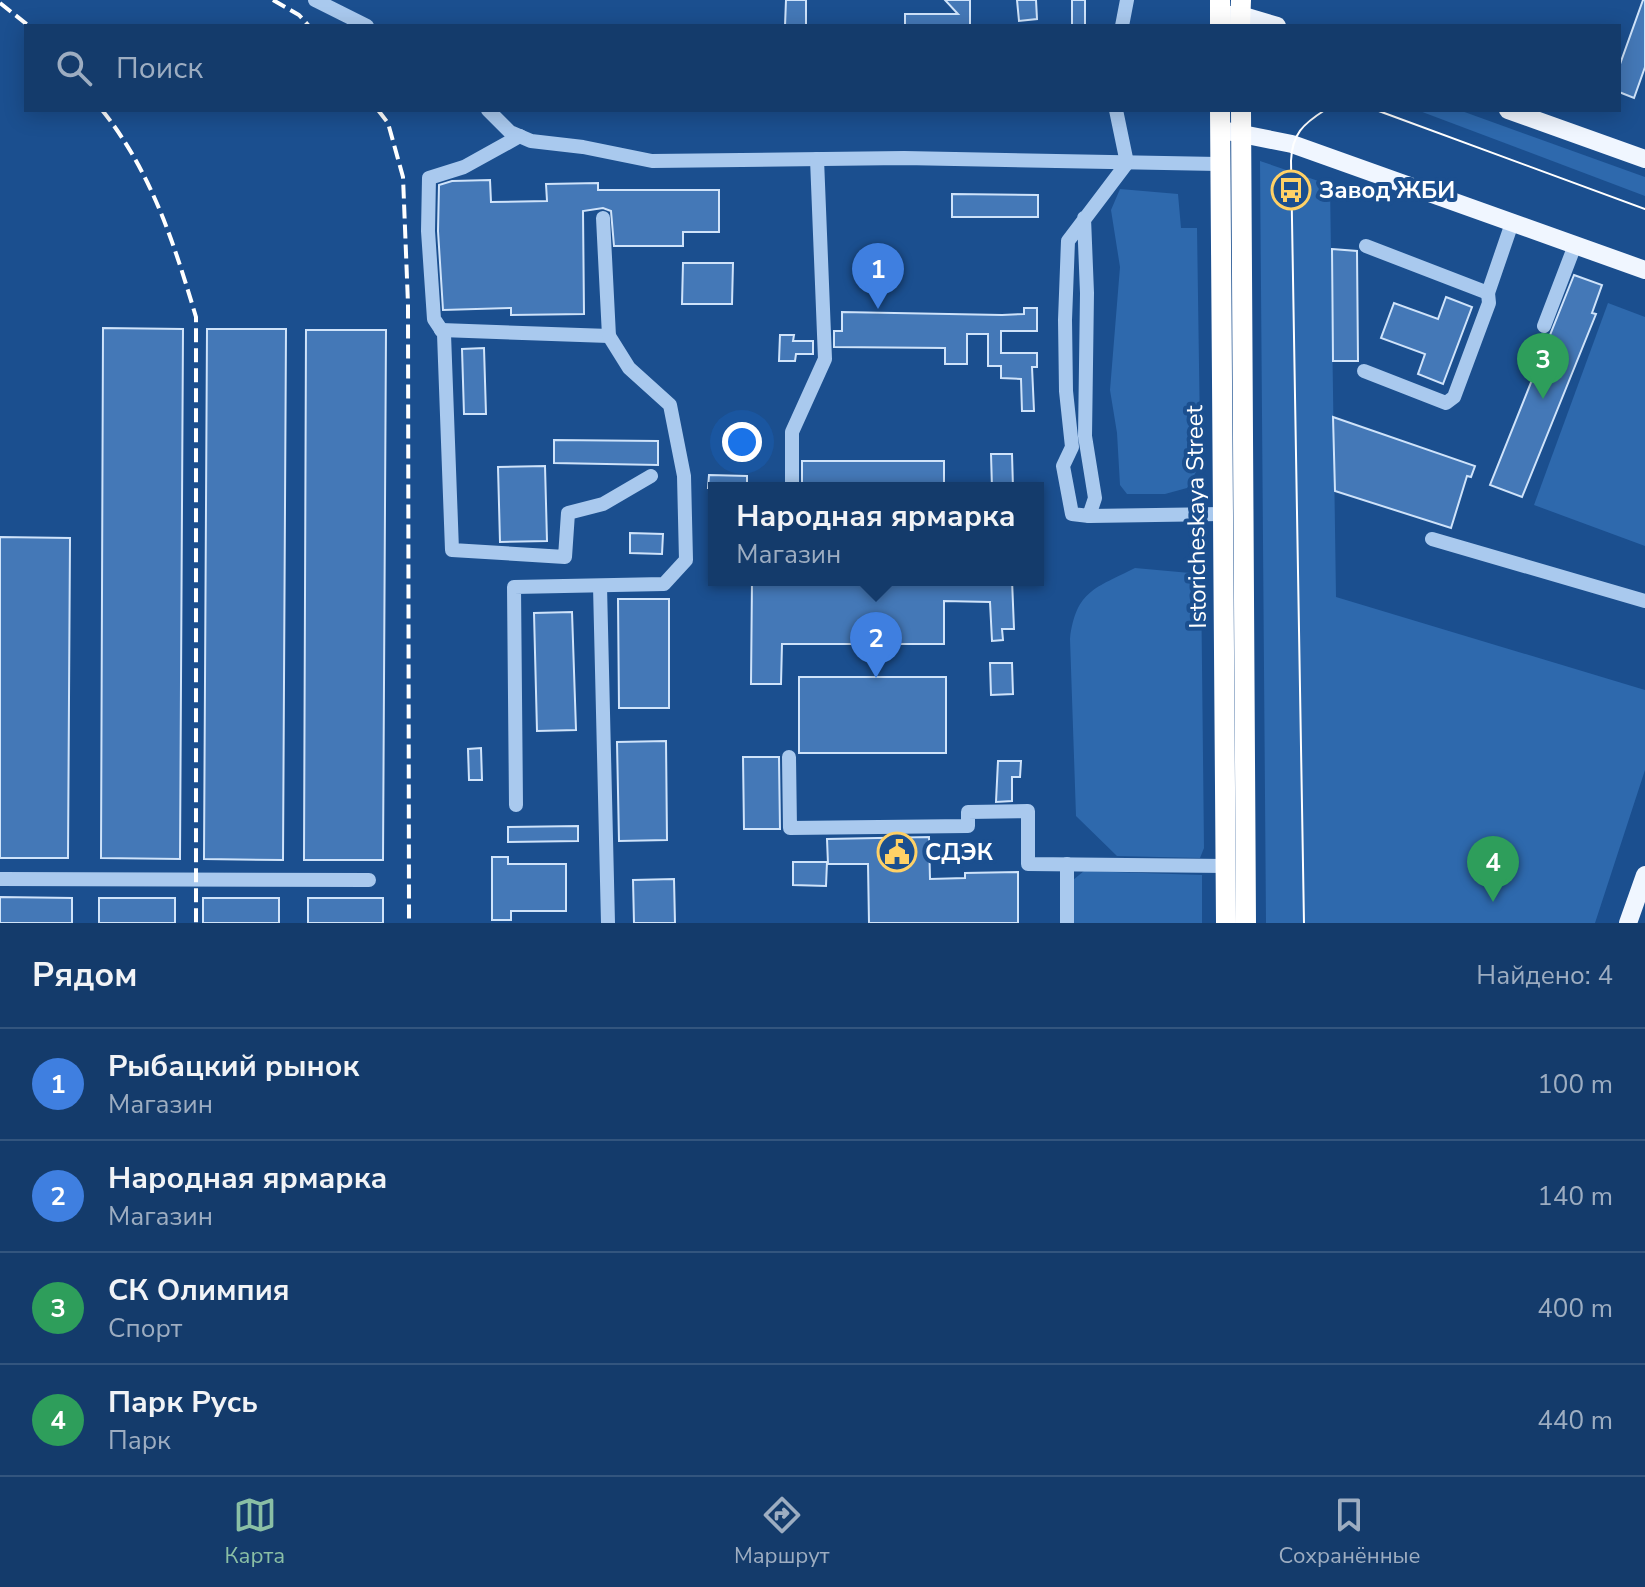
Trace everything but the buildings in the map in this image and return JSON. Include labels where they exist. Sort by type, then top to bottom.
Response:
[{"type":"highway","name":"Istoricheskaya Street","points":[[1241,112],[1246,923]]},
{"type":"highway","name":"Istoricheskaya Street","points":[[1219,120],[1226,923]]},
{"type":"main road","points":[[1220,14],[1240,14],[1271,24]]},
{"type":"main road","points":[[1514,112],[1644,155]]},
{"type":"main road","points":[[1219,120],[1241,134],[1292,144],[1645,270]]},
{"type":"main road","points":[[1628,923],[1645,875]]},
{"type":"lane","points":[[315,0],[363,24]]},
{"type":"lane","points":[[1122,24],[1127,0]]},
{"type":"lane","points":[[490,112],[510,132],[531,141],[583,147],[652,161],[920,158],[1218,164]]},
{"type":"lane","points":[[1116,112],[1127,163],[1068,241],[1066,391],[1072,447],[1063,466],[1066,492],[1072,514],[1222,514]]},
{"type":"lane","points":[[520,136],[464,167],[429,178],[428,231],[434,319],[444,334],[445,350],[452,550],[565,557],[568,513],[603,504],[651,476]]},
{"type":"lane","points":[[792,482],[792,432],[825,359],[817,159]]},
{"type":"lane","points":[[516,805],[514,587],[664,584],[686,560],[684,476],[670,405],[629,368],[609,336],[603,218]]},
{"type":"lane","points":[[1084,218],[1087,293],[1085,436],[1095,498],[1089,516]]},
{"type":"lane","points":[[1364,371],[1446,403],[1454,397],[1489,303],[1488,293],[1512,223]]},
{"type":"lane","points":[[1544,326],[1575,245]]},
{"type":"lane","points":[[1366,246],[1488,293]]},
{"type":"lane","points":[[1067,333],[1085,326]]},
{"type":"lane","points":[[441,330],[609,336]]},
{"type":"lane","points":[[1432,539],[1645,601]]},
{"type":"lane","points":[[600,586],[608,923]]},
{"type":"lane","points":[[789,757],[790,828],[968,826],[968,812],[1028,811],[1028,864],[1226,866]]},
{"type":"lane","points":[[1067,864],[1067,923]]},
{"type":"lane","points":[[0,879],[369,880]]},
{"type":"shaded area","points":[[1422,112],[1465,112],[1645,177],[1645,196]]},
{"type":"shaded area","points":[[1260,161],[1330,185],[1336,597],[1645,690],[1645,770],[1595,923],[1266,923]]},
{"type":"shaded area","points":[[1120,189],[1178,194],[1181,228],[1197,228],[1200,432],[1197,470],[1187,488],[1165,494],[1127,494],[1120,485],[1117,433],[1110,390],[1120,267],[1111,210]]},
{"type":"shaded area","points":[[1608,303],[1645,317],[1645,546],[1534,505]]},
{"type":"shaded area","points":[[1135,568],[1201,574],[1204,848],[1200,858],[1117,856],[1076,816],[1070,639],[1073,623],[1077,610],[1090,593]]},
{"type":"shaded area","points":[[1084,871],[1202,875],[1202,923],[1073,923],[1073,880]]},
{"type":"tram line","points":[[1304,923],[1291,161],[1296,137],[1322,112]]},
{"type":"tram line","points":[[1381,112],[1645,209]]},
{"type":"railway","points":[[273,0],[299,15],[307,24]]},
{"type":"railway","points":[[0,3],[26,24]]},
{"type":"railway","points":[[103,112],[134,158],[159,209],[196,317],[196,923]]},
{"type":"railway","points":[[380,112],[388,123],[403,177],[408,304],[409,923]]},
{"type":"place","name":"Завод ЖБИ","points":[[1291,190]]},
{"type":"place","name":"Рыбацкий рынок","points":[[878,309]]},
{"type":"place","name":"СК Олимпия","points":[[1543,399]]},
{"type":"place","name":"Народная ярмарка","points":[[876,678]]},
{"type":"place","name":"СДЭК","points":[[897,852]]},
{"type":"place","name":"Парк Русь","points":[[1493,902]]}]
